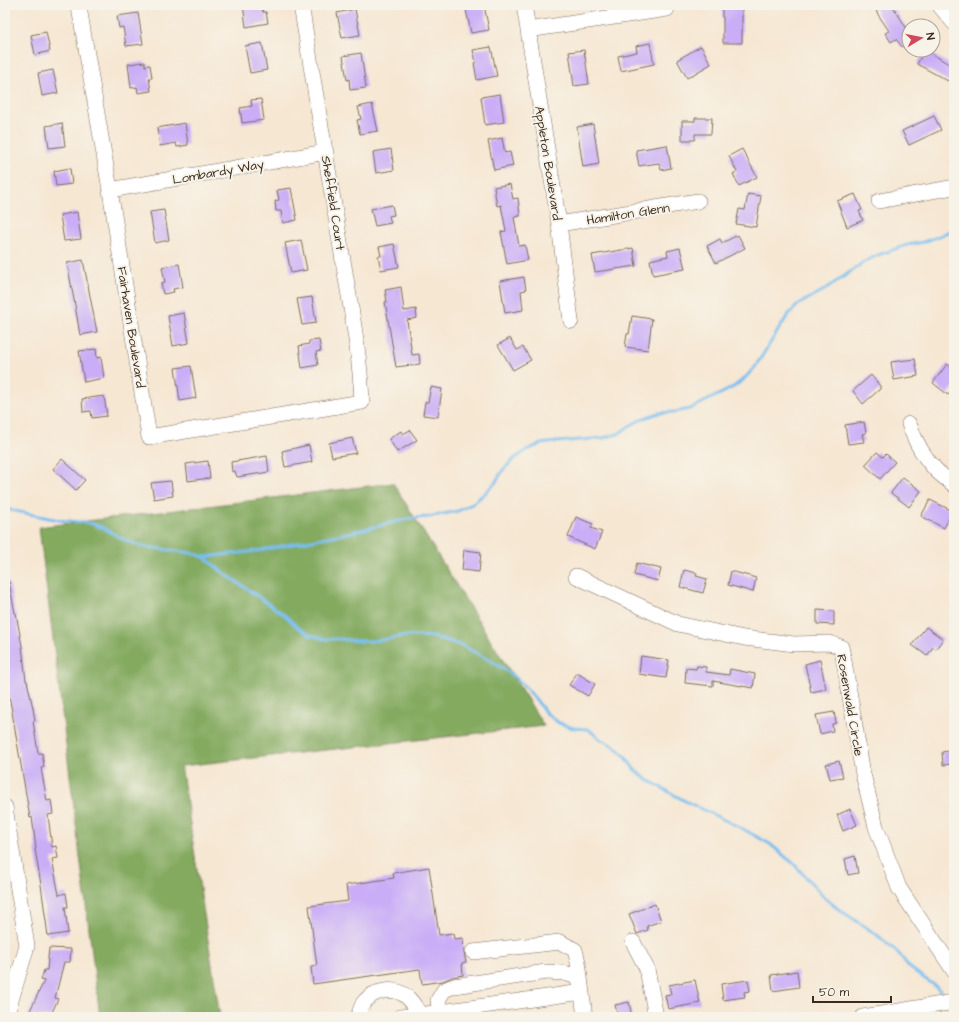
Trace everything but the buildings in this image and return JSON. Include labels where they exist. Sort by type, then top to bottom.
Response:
[{"type":"street","name":"Fairhaven Boulevard","points":[[78,5],[110,190],[149,437],[159,434],[362,402]]},
{"type":"street","name":"Sheffield Court","points":[[301,5],[356,338],[362,402]]},
{"type":"street","name":"Appleton Boulevard","points":[[524,5],[559,224],[571,321]]},
{"type":"street","points":[[938,5],[954,23]]},
{"type":"street","points":[[528,30],[667,9]]},
{"type":"street","name":"Lombardy Way","points":[[110,190],[326,152]]},
{"type":"street","points":[[879,201],[954,187]]},
{"type":"street","name":"Hamilton Glenn","points":[[559,224],[698,201]]},
{"type":"street","points":[[909,424],[922,452],[937,471],[954,485]]},
{"type":"street","name":"Rosenwald Circle","points":[[576,576],[678,624],[744,638],[794,644],[829,643],[841,647],[863,774],[876,827],[899,888],[954,971]]},
{"type":"street","points":[[5,807],[28,946],[6,1017]]},
{"type":"street","points":[[473,952],[560,942],[575,950],[582,988],[585,1017]]},
{"type":"street","points":[[633,942],[647,969],[656,1017]]},
{"type":"street","points":[[440,1014],[438,1000],[444,990],[454,986],[546,972],[564,973],[575,976],[582,988]]},
{"type":"street","points":[[400,1017],[440,1014],[582,988]]},
{"type":"street","points":[[358,1017],[364,1004],[370,997],[378,992],[386,991],[398,992],[406,996],[414,1003],[420,1016]]},
{"type":"street","points":[[863,1017],[954,1002]]},
{"type":"green space","points":[[393,483],[544,726],[181,766],[220,1017],[100,1017],[39,527]]},
{"type":"waterway","points":[[204,557],[257,551],[412,518],[428,517],[458,511],[472,504],[484,494],[495,483],[503,470],[514,459],[527,450],[541,444],[603,438],[618,434],[644,418],[659,413],[690,409],[732,388],[744,379],[755,367],[788,315],[799,304],[826,289],[864,262],[878,255],[907,245],[923,242],[954,229]]},
{"type":"waterway","points":[[5,509],[59,520],[90,523],[104,528],[132,543],[146,547],[192,553],[204,557],[224,573],[286,616],[297,627],[310,635],[325,639],[356,641],[372,641],[402,636],[433,637],[463,646],[491,661],[516,678],[546,713],[559,723],[573,728],[588,729],[600,739],[614,746],[625,756],[634,769],[646,779],[687,802],[770,844],[794,864],[825,898],[837,908],[876,934],[899,954],[909,967],[934,985],[948,998]]}]
